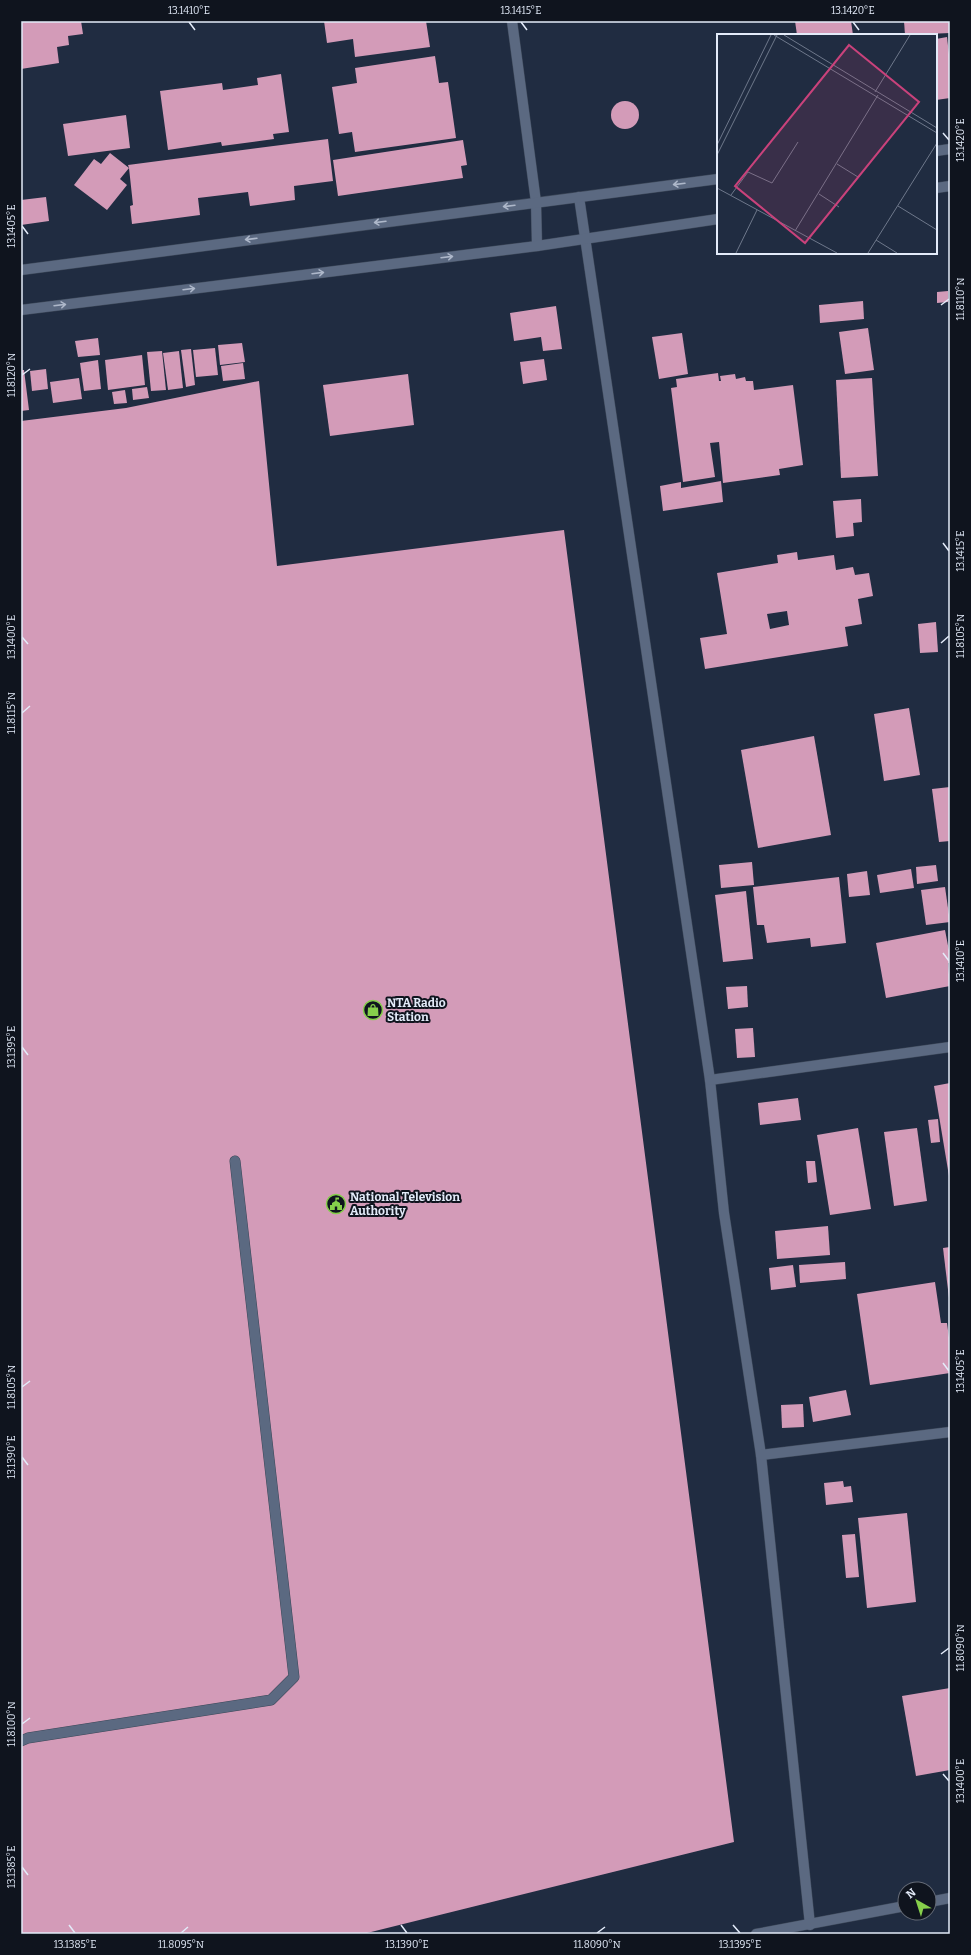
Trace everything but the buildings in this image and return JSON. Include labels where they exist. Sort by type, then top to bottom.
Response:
[{"type":"street","points":[[512,21],[536,202],[537,246]]},
{"type":"street","points":[[937,151],[950,149]]},
{"type":"street","points":[[21,270],[717,179]]},
{"type":"street","points":[[937,188],[950,186]]},
{"type":"street","points":[[579,197],[710,1080],[724,1213],[761,1455],[810,1925]]},
{"type":"street","points":[[21,310],[537,246],[717,219]]},
{"type":"street","points":[[710,1080],[950,1047]]},
{"type":"street","points":[[21,1741],[28,1738],[272,1700],[294,1677],[235,1161]]},
{"type":"street","points":[[761,1455],[950,1432]]},
{"type":"street","points":[[937,1900],[950,1898]]},
{"type":"street","points":[[756,1934],[897,1908]]},
{"type":"place","name":"NTA Radio Station","points":[[373,1010]]},
{"type":"place","name":"National Television Authority","points":[[336,1204]]}]
